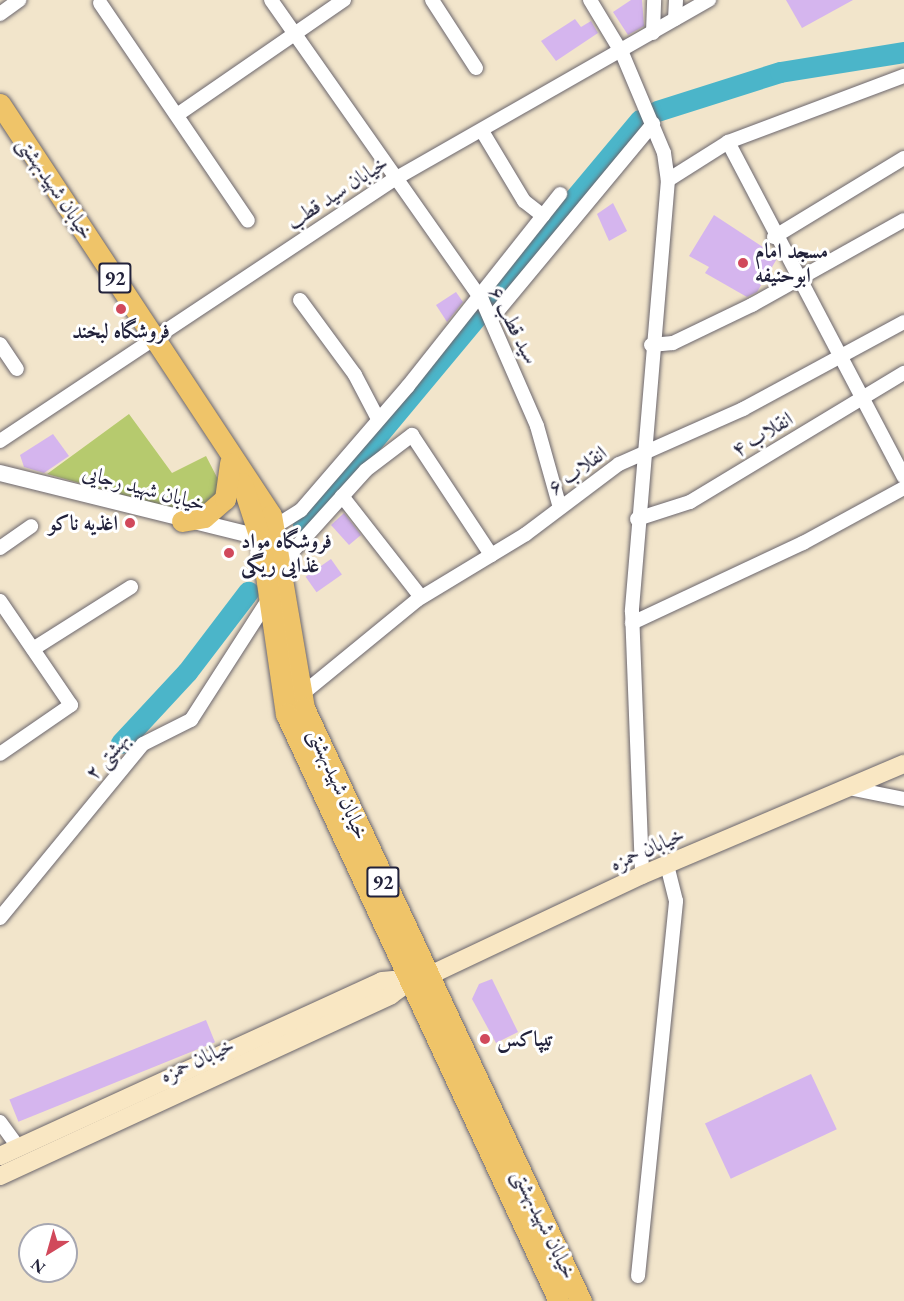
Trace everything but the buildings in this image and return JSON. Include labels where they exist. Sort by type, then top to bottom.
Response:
[{"type":"main road","name":"خیابان شهیدبهشتی","points":[[0,104],[231,451],[271,536],[282,563],[301,695],[418,979],[559,1301]]},
{"type":"main road","points":[[182,521],[204,516],[225,499],[231,451]]},
{"type":"main road","name":"خیابان شهیدبهشتی","points":[[271,536],[268,600],[286,714],[581,1301]]},
{"type":"main road","name":"خیابان حمزه","points":[[0,1176],[391,995],[418,979],[642,875],[904,764]]},
{"type":"main road","name":"خیابان حمزه","points":[[0,1156],[382,981],[418,979]]},
{"type":"street","points":[[0,14],[20,0]]},
{"type":"street","name":"سید قطب ۶","points":[[271,0],[393,180],[479,297],[491,319],[537,426],[560,508]]},
{"type":"street","points":[[177,115],[344,0]]},
{"type":"street","points":[[432,0],[476,68]]},
{"type":"street","points":[[590,0],[622,53],[652,124],[668,180],[651,345],[637,519],[632,623],[642,875]]},
{"type":"street","points":[[653,33],[654,0]]},
{"type":"street","points":[[675,19],[676,0]]},
{"type":"street","name":"خیابان سید قطب","points":[[0,441],[393,180],[622,53],[710,0]]},
{"type":"street","points":[[100,3],[248,221]]},
{"type":"street","points":[[668,180],[728,142],[904,76]]},
{"type":"street","points":[[491,319],[652,124]]},
{"type":"street","points":[[482,131],[524,201],[543,216]]},
{"type":"street","points":[[728,142],[797,281],[904,477]]},
{"type":"street","points":[[774,237],[904,158]]},
{"type":"street","points":[[271,536],[301,510],[378,419],[479,297],[560,194]]},
{"type":"street","points":[[651,345],[673,343],[797,281],[904,220]]},
{"type":"street","points":[[300,300],[355,375],[378,419]]},
{"type":"street","name":"انقلاب ۶","points":[[301,695],[422,597],[492,555],[619,464],[642,456],[838,358],[904,322]]},
{"type":"street","points":[[0,344],[17,369]]},
{"type":"street","name":"انقلاب ۴","points":[[637,519],[690,502],[904,373]]},
{"type":"street","points":[[282,563],[342,496],[412,435],[492,555]]},
{"type":"street","name":"خیابان شهید رجایی","points":[[0,473],[182,521],[271,536]]},
{"type":"street","points":[[632,623],[803,543],[904,488]]},
{"type":"street","points":[[342,496],[422,597]]},
{"type":"street","points":[[0,548],[31,526]]},
{"type":"street","points":[[33,649],[131,587]]},
{"type":"street","name":"بهشتی ۲","points":[[0,918],[143,744],[191,720],[268,600]]},
{"type":"street","points":[[0,602],[71,705],[0,754]]},
{"type":"street","points":[[849,788],[904,799]]},
{"type":"street","points":[[638,1276],[676,901],[667,864]]},
{"type":"street","points":[[0,1122],[19,1148]]},
{"type":"green space","points":[[129,414],[172,473],[206,456],[222,487],[210,506],[187,513],[47,474]]},
{"type":"waterway","points":[[657,111],[780,72],[904,52]]},
{"type":"waterway","points":[[491,298],[640,120]]},
{"type":"waterway","points":[[303,525],[478,315]]},
{"type":"waterway","points":[[121,743],[187,672],[248,592]]},
{"type":"place","name":"مسجد امام ابوحنیفه","points":[[743,263]]},
{"type":"place","name":"فروشگاه لبخند","points":[[121,309]]},
{"type":"place","name":"اغذیه ناکو","points":[[130,523]]},
{"type":"place","name":"فروشگاه مواد غذایی ریگی","points":[[229,553]]},
{"type":"place","name":"تیپاکس","points":[[485,1039]]}]
